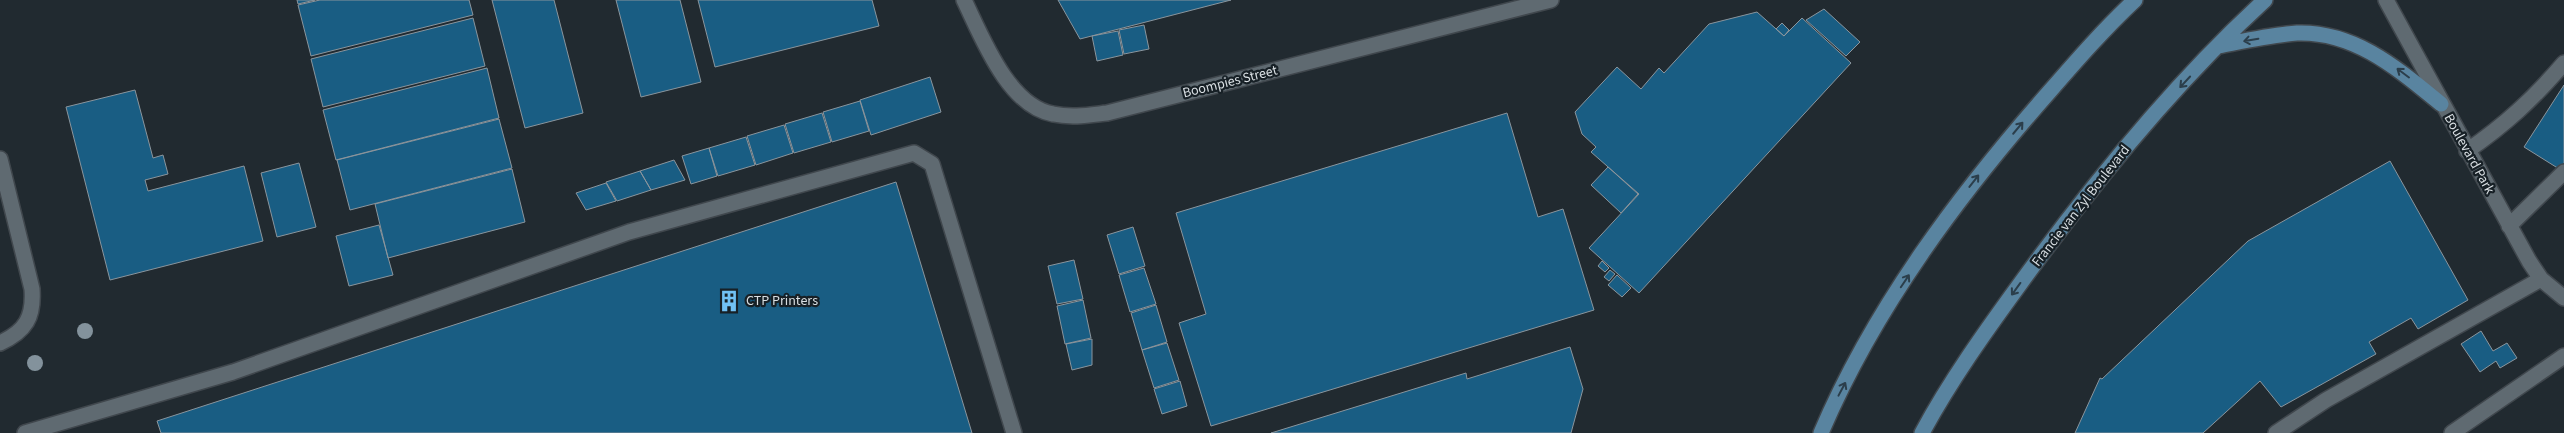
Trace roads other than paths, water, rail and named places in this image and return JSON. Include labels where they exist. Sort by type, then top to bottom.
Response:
[{"type":"main road","points":[[1821,433],[1878,321],[1962,197],[2017,128],[2110,22],[2135,0]]},
{"type":"main road","name":"Francie van Zyl Boulevard","points":[[1922,433],[1974,348],[2056,234],[2144,126],[2218,46],[2265,0]]},
{"type":"main road","points":[[2218,46],[2297,34],[2321,34],[2346,39],[2401,70],[2441,104]]},
{"type":"street","name":"Boompies Street","points":[[964,0],[1002,74],[1021,98],[1051,114],[1078,117],[1107,113],[1551,0]]},
{"type":"street","name":"Boulevard Park","points":[[2386,0],[2509,226],[2542,279],[2564,298]]},
{"type":"street","points":[[2468,151],[2505,125],[2536,95],[2564,63]]},
{"type":"street","points":[[25,433],[233,372],[628,232],[914,153],[932,164],[1014,433]]},
{"type":"street","points":[[0,159],[32,289],[33,306],[26,325],[0,343]]},
{"type":"street","points":[[2509,226],[2564,172]]},
{"type":"street","points":[[2276,433],[2326,400],[2542,279]]},
{"type":"street","points":[[2452,433],[2564,356]]},
{"type":"place","name":"CTP Printers","points":[[729,301]]}]
